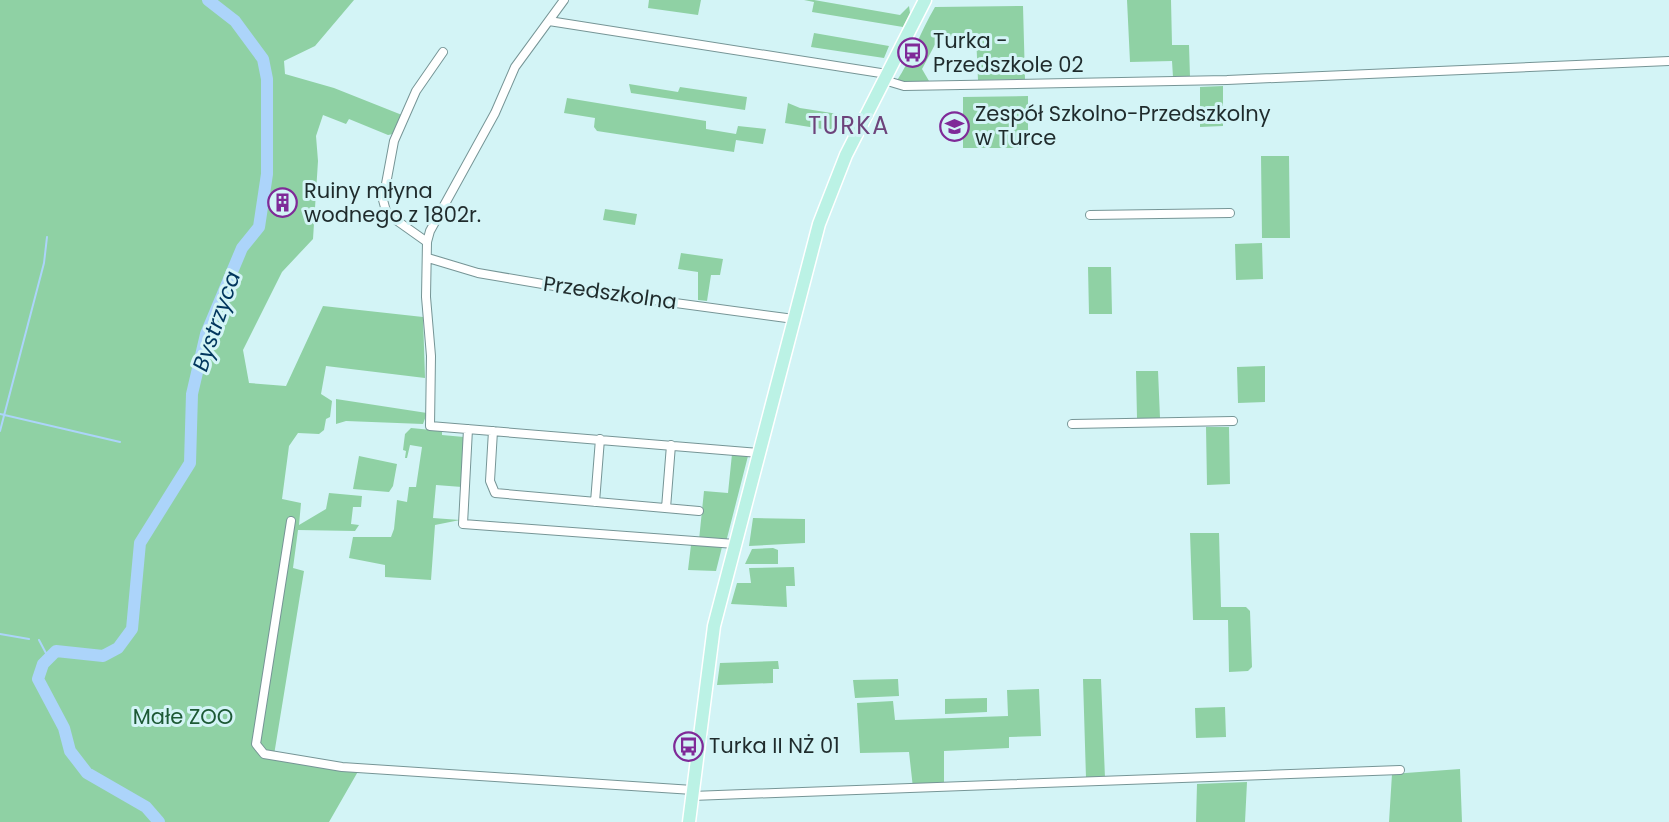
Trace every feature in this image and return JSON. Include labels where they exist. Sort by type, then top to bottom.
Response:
[{"type":"main road","points":[[689,822],[708,658],[735,544],[828,198],[920,3]]},
{"type":"street","points":[[564,0],[512,72],[495,113],[438,215],[427,242],[426,297],[431,356],[430,426],[759,453]]},
{"type":"street","points":[[549,21],[886,77],[904,86],[1062,84],[1351,75],[1669,61]]},
{"type":"street","points":[[427,242],[386,211],[383,200],[394,141],[416,91],[443,52]]},
{"type":"street","points":[[1090,215],[1230,213]]},
{"type":"street","name":"Przedszkolna","points":[[428,258],[478,273],[572,289],[794,319]]},
{"type":"street","points":[[1072,424],[1233,421]]},
{"type":"street","points":[[468,429],[463,524],[735,544]]},
{"type":"street","points":[[493,431],[490,482],[495,493],[699,511]]},
{"type":"street","points":[[595,502],[600,439]]},
{"type":"street","points":[[666,508],[671,445]]},
{"type":"street","points":[[291,521],[256,744],[264,754],[342,767],[692,793],[1400,770]]},
{"type":"green space","name":"Małe ZOO","points":[[0,0],[354,0],[315,46],[284,61],[285,74],[334,88],[402,115],[393,134],[388,135],[349,119],[346,124],[323,115],[316,136],[318,161],[313,239],[282,272],[243,350],[249,383],[286,386],[323,306],[423,317],[425,378],[326,366],[321,394],[332,401],[330,417],[326,419],[324,430],[319,434],[298,433],[289,446],[282,499],[301,503],[299,525],[326,509],[329,493],[362,496],[361,507],[353,507],[351,524],[359,525],[355,531],[298,530],[293,568],[304,571],[274,755],[360,768],[329,822],[0,822]]},
{"type":"green space","points":[[649,0],[701,0],[698,15],[648,8]]},
{"type":"green space","points":[[804,0],[900,15],[909,6],[910,13],[903,27],[812,12],[814,2]]},
{"type":"green space","points":[[1127,0],[1171,0],[1172,45],[1189,45],[1190,77],[1173,77],[1172,61],[1130,62]]},
{"type":"green space","points":[[1023,6],[1025,79],[978,80],[976,35],[939,37],[922,69],[929,81],[896,82],[935,7]]},
{"type":"green space","points":[[814,33],[889,46],[884,58],[811,47]]},
{"type":"green space","points":[[629,84],[678,92],[680,87],[747,97],[745,110],[631,93]]},
{"type":"green space","points":[[1223,86],[1223,126],[1200,127],[1200,87]]},
{"type":"green space","points":[[1028,96],[1028,148],[963,148],[963,97]]},
{"type":"green space","points":[[567,98],[706,121],[706,129],[736,134],[738,126],[766,129],[763,144],[736,140],[734,152],[597,131],[594,127],[595,118],[564,113]]},
{"type":"green space","points":[[788,103],[800,108],[857,117],[847,133],[785,123]]},
{"type":"green space","points":[[1261,156],[1289,156],[1290,238],[1262,238]]},
{"type":"green space","points":[[605,209],[637,214],[635,225],[603,220]]},
{"type":"green space","points":[[1262,243],[1263,279],[1236,280],[1235,244]]},
{"type":"green space","points":[[681,253],[723,259],[720,275],[711,275],[707,301],[698,300],[698,272],[678,269]]},
{"type":"green space","points":[[1088,267],[1111,267],[1112,314],[1089,314]]},
{"type":"green space","points":[[1265,366],[1265,402],[1238,403],[1237,367]]},
{"type":"green space","points":[[1136,371],[1158,371],[1160,418],[1137,418]]},
{"type":"green space","points":[[336,399],[427,413],[423,424],[346,421],[336,424]]},
{"type":"green space","points":[[1206,427],[1229,427],[1230,484],[1207,485]]},
{"type":"green space","points":[[411,428],[442,431],[442,435],[464,437],[462,487],[436,485],[433,518],[460,520],[435,525],[431,580],[385,577],[385,565],[349,558],[353,537],[391,537],[397,500],[407,502],[409,487],[416,487],[422,447],[410,445],[407,458],[405,458],[406,451],[403,450],[405,434]]},
{"type":"green space","points":[[732,454],[748,456],[726,542],[699,540],[704,491],[728,493]]},
{"type":"green space","points":[[359,456],[397,464],[393,486],[389,492],[353,489]]},
{"type":"green space","points":[[753,518],[805,519],[805,543],[749,546]]},
{"type":"green space","points":[[1190,533],[1219,533],[1221,607],[1246,607],[1250,611],[1252,667],[1248,671],[1229,672],[1228,620],[1193,620]]},
{"type":"green space","points":[[691,545],[722,547],[716,571],[688,570]]},
{"type":"green space","points":[[773,548],[778,550],[778,564],[745,564],[752,549]]},
{"type":"green space","points":[[794,567],[795,586],[786,586],[787,607],[731,604],[737,583],[751,583],[749,568]]},
{"type":"green space","points":[[778,661],[779,669],[773,669],[773,683],[717,685],[720,663]]},
{"type":"green space","points":[[898,679],[899,696],[855,698],[853,680]]},
{"type":"green space","points":[[1083,679],[1101,679],[1105,778],[1086,778]]},
{"type":"green space","points":[[1039,689],[1041,736],[1009,737],[1009,748],[944,751],[944,786],[913,788],[909,752],[860,753],[857,703],[893,701],[895,720],[1008,716],[1007,690]]},
{"type":"green space","points":[[987,698],[987,712],[945,714],[945,699]]},
{"type":"green space","points":[[1225,707],[1226,737],[1196,738],[1195,708]]},
{"type":"green space","points":[[1460,769],[1462,822],[1389,822],[1392,774]]},
{"type":"green space","points":[[1247,782],[1245,822],[1196,822],[1197,784]]},
{"type":"waterway","name":"Bystrzyca","points":[[159,822],[146,807],[87,773],[70,751],[64,728],[38,679],[43,664],[56,651],[103,656],[118,648],[132,629],[140,543],[190,463],[192,394],[206,334],[242,248],[259,227],[267,174],[267,79],[263,59],[235,21],[208,0]]},
{"type":"waterway","points":[[0,431],[44,263],[47,237]]},
{"type":"waterway","points":[[0,414],[120,442]]},
{"type":"waterway","points":[[0,634],[29,639]]},
{"type":"waterway","points":[[39,640],[48,657]]},
{"type":"place","name":"Turka - Przedszkole 02","points":[[912,53]]},
{"type":"place","name":"Zespół Szkolno-Przedszkolny w Turce","points":[[954,126]]},
{"type":"place","name":"Ruiny młyna wodnego z 1802r.","points":[[283,203]]},
{"type":"place","name":"Turka II NŻ 01","points":[[688,746]]},
{"type":"district","name":"TURKA","points":[[849,126]]}]
